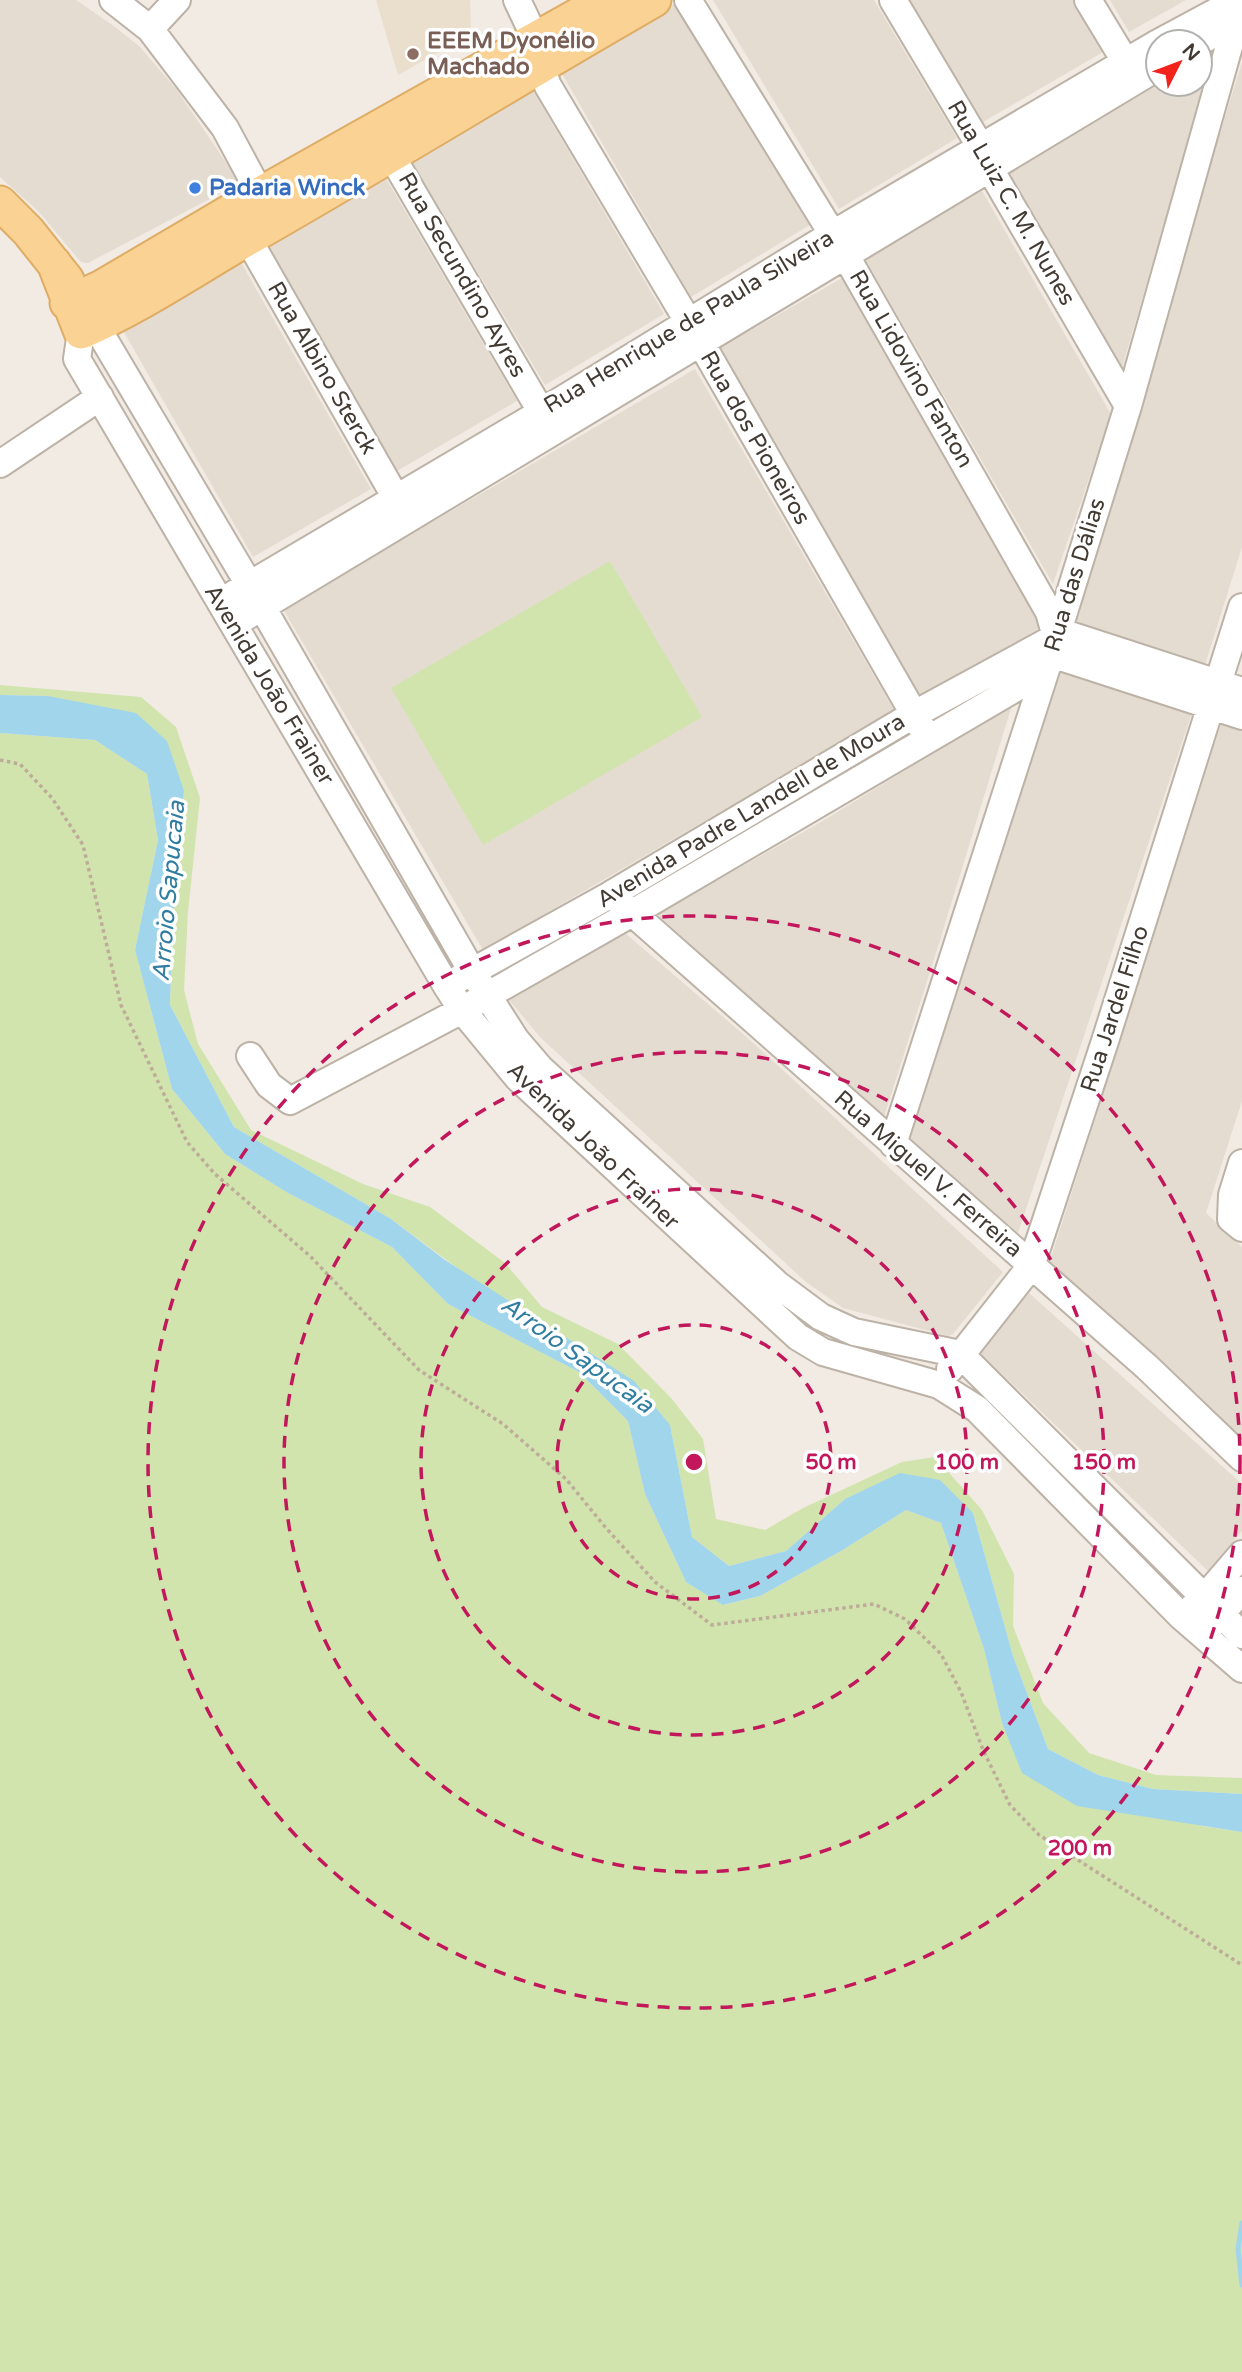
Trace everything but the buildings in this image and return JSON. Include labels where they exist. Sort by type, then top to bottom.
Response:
[{"type":"main road","points":[[81,314],[262,231],[391,155],[538,53],[605,0]]},
{"type":"main road","points":[[81,314],[102,287],[260,194],[538,53],[654,0]]},
{"type":"main road","points":[[0,203],[54,263],[81,314]]},
{"type":"street","name":"Rua Albino Sterck","points":[[113,0],[150,29],[225,128],[260,194],[262,231],[396,498]]},
{"type":"street","points":[[150,29],[177,0]]},
{"type":"street","name":"Rua dos Pioneiros","points":[[517,0],[555,97],[928,737]]},
{"type":"street","name":"Rua Lidovino Fanton","points":[[688,0],[839,245],[1049,612],[1053,646]]},
{"type":"street","name":"Rua Luiz C. M. Nunes","points":[[893,0],[1128,406]]},
{"type":"street","points":[[1088,0],[1125,61]]},
{"type":"street","points":[[1214,31],[1240,11]]},
{"type":"street","name":"Rua Henrique de Paula Silveira","points":[[1197,28],[1240,11]]},
{"type":"street","name":"Rua das Dálias","points":[[893,1144],[1128,406],[1240,11]]},
{"type":"street","name":"Rua Henrique de Paula Silveira","points":[[985,158],[1125,61],[1144,51]]},
{"type":"street","name":"Rua Henrique de Paula Silveira","points":[[227,613],[985,158],[1144,75]]},
{"type":"street","name":"Rua Secundino Ayres","points":[[391,155],[548,422]]},
{"type":"street","name":"Avenida João Frainer","points":[[81,314],[77,359],[446,985],[462,1010],[518,1079],[798,1337],[823,1352],[939,1385],[977,1409],[1182,1617],[1242,1669]]},
{"type":"street","name":"Avenida João Frainer","points":[[81,314],[256,596],[473,973],[516,1041],[540,1068],[778,1285],[821,1317],[854,1332],[960,1353]]},
{"type":"street","points":[[0,464],[100,397]]},
{"type":"street","name":"Rua Henrique de Paula Silveira","points":[[256,596],[396,498],[548,422]]},
{"type":"street","name":"Rua Jardel Filho","points":[[939,1385],[960,1353],[1031,1266],[1224,694],[1242,607]]},
{"type":"street","points":[[1053,646],[1224,694],[1242,716]]},
{"type":"street","name":"Avenida Padre Landell de Moura","points":[[446,985],[473,973],[610,895],[913,715],[1053,646]]},
{"type":"street","name":"Avenida Padre Landell de Moura","points":[[250,1056],[270,1085],[290,1101],[462,1010],[1036,676],[1053,646]]},
{"type":"street","name":"Rua Miguel V. Ferreira","points":[[610,895],[634,912],[1147,1367],[1242,1458]]},
{"type":"street","points":[[1242,1163],[1232,1195],[1231,1219],[1242,1228]]},
{"type":"street","points":[[960,1353],[1242,1635]]},
{"type":"street","points":[[1201,1635],[1213,1605],[1242,1554]]},
{"type":"street","points":[[1182,1617],[1242,1590]]},
{"type":"path","points":[[0,760],[20,764],[52,798],[83,845],[121,1005],[187,1142],[215,1174],[310,1256],[419,1370],[503,1424],[566,1479],[655,1581],[712,1625],[874,1604],[905,1619],[940,1654],[961,1692],[983,1750],[1010,1805],[1039,1835],[1242,1965]]},
{"type":"shaded area","points":[[0,0],[76,0],[111,24],[139,46],[176,89],[240,183],[88,263],[81,262],[38,211],[0,177]]},
{"type":"shaded area","name":"EEEM Dyonélio Machado","points":[[376,0],[470,0],[471,34],[398,75]]},
{"type":"shaded area","points":[[713,0],[874,0],[957,138],[839,209]]},
{"type":"shaded area","points":[[909,0],[1073,0],[1103,52],[983,122]]},
{"type":"shaded area","points":[[1110,0],[1186,0],[1129,32]]},
{"type":"shaded area","points":[[679,1],[813,223],[691,297],[561,72]]},
{"type":"shaded area","points":[[1242,62],[1242,547],[1205,665],[1070,623]]},
{"type":"shaded area","points":[[531,87],[664,314],[545,385],[412,162]]},
{"type":"shaded area","points":[[1144,91],[1144,98],[1201,98],[1121,371],[1005,171]]},
{"type":"shaded area","points":[[384,175],[517,401],[397,471],[264,245]]},
{"type":"shaded area","points":[[982,191],[1111,414],[1053,584],[865,259]]},
{"type":"shaded area","points":[[239,259],[371,489],[253,557],[121,327]]},
{"type":"shaded area","points":[[842,278],[1042,627],[920,697],[720,348]]},
{"type":"shaded area","points":[[695,369],[894,710],[483,950],[283,609]]},
{"type":"shaded area","points":[[1062,668],[1192,713],[1018,1233],[908,1143]]},
{"type":"shaded area","points":[[1012,705],[884,1117],[657,914],[821,822]]},
{"type":"shaded area","points":[[1221,724],[1242,731],[1242,1101],[1206,1213],[1242,1247],[1242,1439],[1048,1267]]},
{"type":"shaded area","points":[[625,933],[750,1040],[1003,1272],[953,1334],[948,1336],[843,1308],[806,1282],[541,1038],[509,1000]]},
{"type":"shaded area","points":[[1029,1293],[1242,1484],[1242,1531],[1208,1571],[979,1352]]},
{"type":"green space","points":[[610,561],[702,717],[483,845],[391,688]]},
{"type":"green space","points":[[0,685],[141,697],[176,727],[200,798],[188,912],[184,990],[198,1044],[251,1130],[363,1184],[430,1207],[505,1263],[542,1307],[618,1344],[672,1399],[703,1439],[716,1519],[765,1530],[803,1508],[902,1462],[935,1457],[982,1510],[1014,1574],[1013,1626],[1043,1703],[1089,1753],[1156,1775],[1242,1778],[1242,1794],[1153,1789],[1098,1775],[1048,1749],[1013,1656],[973,1513],[845,1499],[786,1551],[729,1566],[692,1537],[670,1425],[391,1219],[234,1127],[170,1005],[172,934],[184,791],[48,696],[0,695]]},
{"type":"green space","points":[[0,733],[95,740],[147,774],[158,840],[135,950],[172,1089],[225,1154],[288,1193],[392,1247],[448,1304],[579,1372],[628,1421],[645,1494],[686,1582],[724,1605],[760,1596],[841,1551],[906,1510],[941,1523],[984,1649],[1002,1723],[1023,1773],[1202,1826],[1242,1832],[1242,2372],[0,2372]]},
{"type":"water","name":"Arroio Sapucaia","points":[[0,695],[48,696],[136,713],[167,741],[184,791],[172,934],[170,1005],[234,1127],[391,1219],[445,1260],[634,1381],[670,1425],[692,1537],[729,1566],[786,1551],[845,1499],[900,1473],[940,1480],[973,1513],[1013,1656],[1048,1749],[1098,1775],[1153,1789],[1242,1794],[1242,1832],[1077,1806],[1022,1773],[1002,1723],[984,1649],[941,1523],[906,1510],[841,1551],[760,1596],[723,1605],[686,1582],[645,1494],[628,1421],[579,1372],[448,1304],[392,1247],[288,1193],[225,1154],[172,1089],[135,950],[158,840],[147,774],[95,740],[0,733]]},
{"type":"waterway","points":[[1242,2223],[1238,2249],[1242,2285]]},
{"type":"place","name":"EEEM Dyonélio Machado","points":[[413,54]]},
{"type":"place","name":"Padaria Winck","points":[[195,188]]}]
